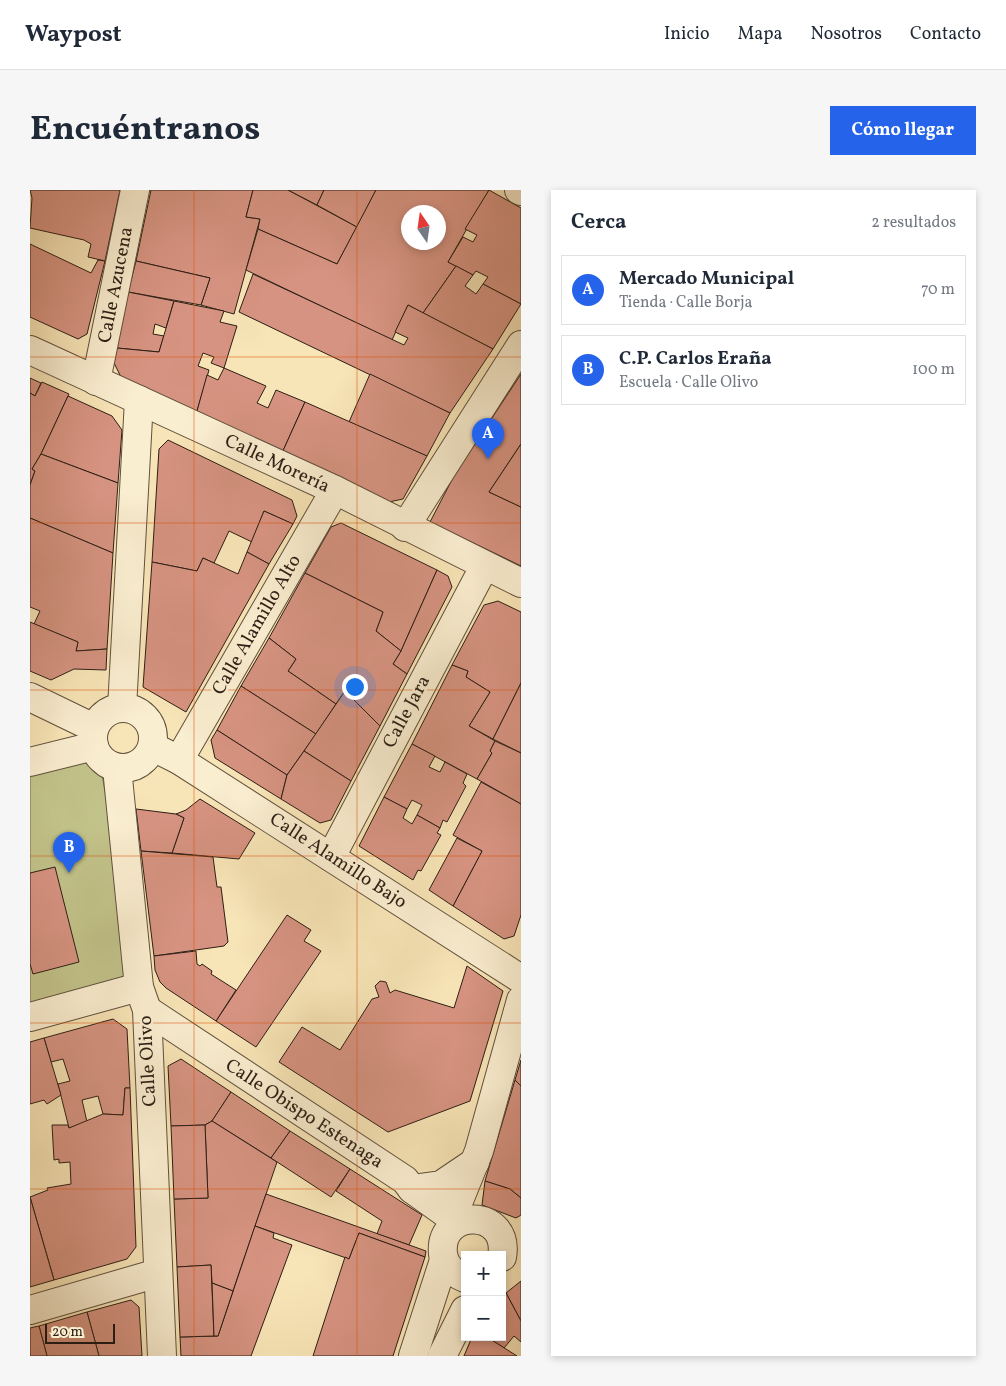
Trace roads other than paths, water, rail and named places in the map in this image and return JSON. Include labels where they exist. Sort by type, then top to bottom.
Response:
[{"type":"street","name":"Calle Azucena","points":[[96,381],[135,190]]},
{"type":"street","points":[[406,527],[521,345]]},
{"type":"street","name":"Calle Morería","points":[[30,350],[335,490],[484,567],[521,583]]},
{"type":"street","points":[[122,708],[139,400]]},
{"type":"street","name":"Calle Alamillo Alto","points":[[179,760],[335,490]]},
{"type":"street","name":"Calle Jara","points":[[330,857],[484,567]]},
{"type":"street","points":[[30,697],[94,737]]},
{"type":"street","points":[[122,708],[136,710],[146,718],[154,734],[153,747],[147,758],[134,767],[117,768],[109,766],[99,757],[94,737],[100,718],[110,710],[122,708]]},
{"type":"street","points":[[30,762],[94,737]]},
{"type":"street","name":"Calle Alamillo Bajo","points":[[153,747],[179,760],[521,979]]},
{"type":"street","name":"Calle Olivo","points":[[117,768],[143,998],[162,1356]]},
{"type":"street","points":[[30,1017],[143,998]]},
{"type":"street","name":"Calle Obispo Estenaga","points":[[143,998],[404,1180],[412,1189],[455,1220]]},
{"type":"street","points":[[413,1356],[444,1260],[444,1239],[455,1220],[474,1162],[521,1000]]},
{"type":"street","points":[[412,1189],[441,1185],[474,1162]]},
{"type":"street","points":[[455,1220],[477,1219],[495,1227],[509,1252]]},
{"type":"street","points":[[444,1260],[454,1273],[461,1276]]},
{"type":"street","points":[[30,1310],[158,1273]]},
{"type":"street","points":[[442,1356],[461,1318]]},
{"type":"place","name":"Mercado Municipal","points":[[488,459]]},
{"type":"place","name":"C.P. Carlos Eraña","points":[[69,873]]}]
